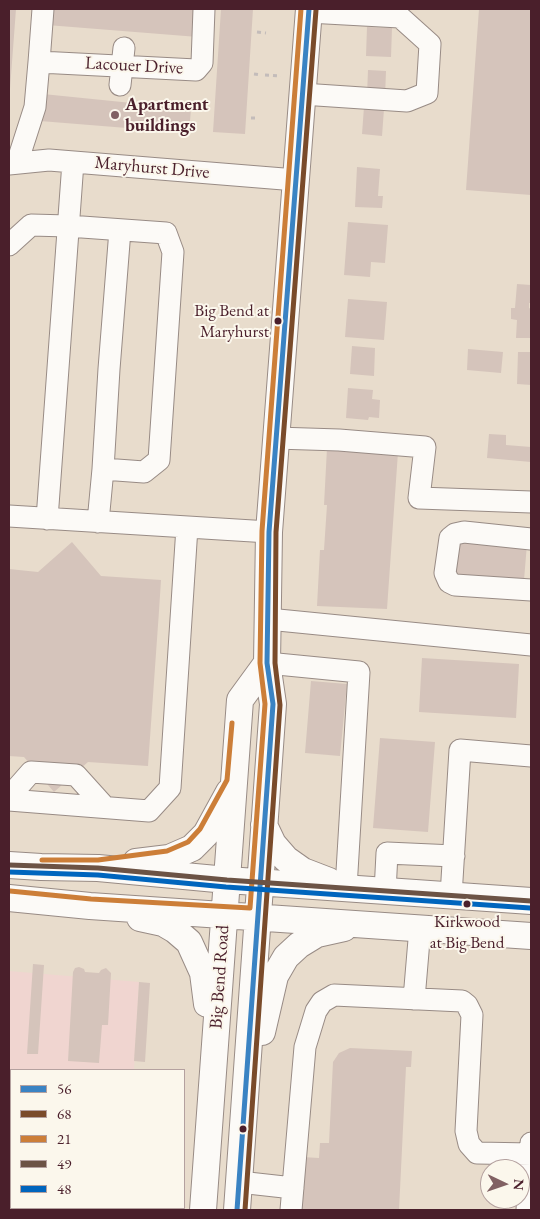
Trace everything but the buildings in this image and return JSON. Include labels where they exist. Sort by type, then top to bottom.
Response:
[{"type":"main road","name":"Big Bend Road","points":[[237,1210],[273,704],[267,662],[269,532],[308,11]]},
{"type":"main road","name":"Big Bend Road","points":[[203,1210],[240,700],[267,662]]},
{"type":"main road","points":[[98,868],[169,858],[192,848],[206,834],[234,782]]},
{"type":"main road","points":[[264,825],[273,844],[286,860],[303,871],[346,888]]},
{"type":"main road","points":[[9,865],[98,868],[259,883],[531,902]]},
{"type":"main road","points":[[9,898],[90,906],[531,936]]},
{"type":"main road","points":[[90,906],[163,923],[176,930],[189,942],[203,972],[214,1075]]},
{"type":"main road","points":[[244,1109],[275,976],[286,957],[300,945],[318,934],[358,925]]},
{"type":"street","points":[[13,164],[36,108],[43,9]]},
{"type":"street","name":"Lacouer Drive","points":[[39,62],[196,70],[202,63],[204,9]]},
{"type":"street","points":[[302,94],[407,101],[427,93],[430,44],[400,17],[308,11]]},
{"type":"street","name":"Maryhurst Drive","points":[[13,164],[49,160],[296,180]]},
{"type":"street","points":[[47,519],[72,162]]},
{"type":"street","points":[[9,245],[31,225],[166,233],[173,252],[159,460],[144,472],[103,469]]},
{"type":"street","points":[[98,522],[103,469],[108,369],[120,230]]},
{"type":"street","points":[[276,438],[339,440],[425,447],[419,498],[531,502]]},
{"type":"street","points":[[9,516],[269,532]]},
{"type":"street","points":[[9,798],[149,810],[170,788],[187,527]]},
{"type":"street","points":[[531,539],[464,532],[455,534],[450,538],[445,573],[449,582],[455,585],[531,590]]},
{"type":"street","points":[[268,618],[531,646]]},
{"type":"street","points":[[267,662],[359,672],[346,888]]},
{"type":"street","points":[[451,896],[460,750],[531,756]]},
{"type":"street","points":[[9,798],[31,772],[76,775],[104,806]]},
{"type":"street","points":[[385,892],[387,853],[454,856]]},
{"type":"street","points":[[414,999],[420,928]]},
{"type":"street","points":[[291,1210],[305,1047],[316,1010],[322,1002],[334,995],[462,1001],[467,1005],[472,1015],[466,1130],[469,1144],[477,1153],[531,1149],[526,1210]]},
{"type":"street","points":[[239,1182],[293,1188]]},
{"type":"path","points":[[257,32],[266,33]]},
{"type":"path","points":[[254,74],[281,76]]},
{"type":"path","points":[[251,118],[260,118]]},
{"type":"shaded area","points":[[9,971],[139,982],[134,1069],[10,1069],[10,1209],[126,1210],[9,1210]]},
{"type":"transit line","name":"21","points":[[10,891],[91,899],[250,908],[265,704],[260,663],[262,531],[301,9]]},
{"type":"transit line","name":"56","points":[[237,1210],[273,704],[267,663],[269,532],[309,9]]},
{"type":"transit line","name":"68","points":[[245,1210],[280,705],[275,663],[276,532],[316,10]]},
{"type":"transit line","name":"21","points":[[42,860],[98,860],[167,851],[188,842],[200,829],[227,780],[232,723]]},
{"type":"transit line","name":"49","points":[[9,865],[98,868],[227,880],[531,901]]},
{"type":"transit line","name":"48","points":[[9,872],[98,875],[226,887],[530,908]]},
{"type":"place","name":"Apartment buildings","points":[[115,115]]},
{"type":"place","name":"Big Bend at Maryhurst","points":[[278,321]]},
{"type":"place","name":"Kirkwood at Big Bend","points":[[467,904]]}]
